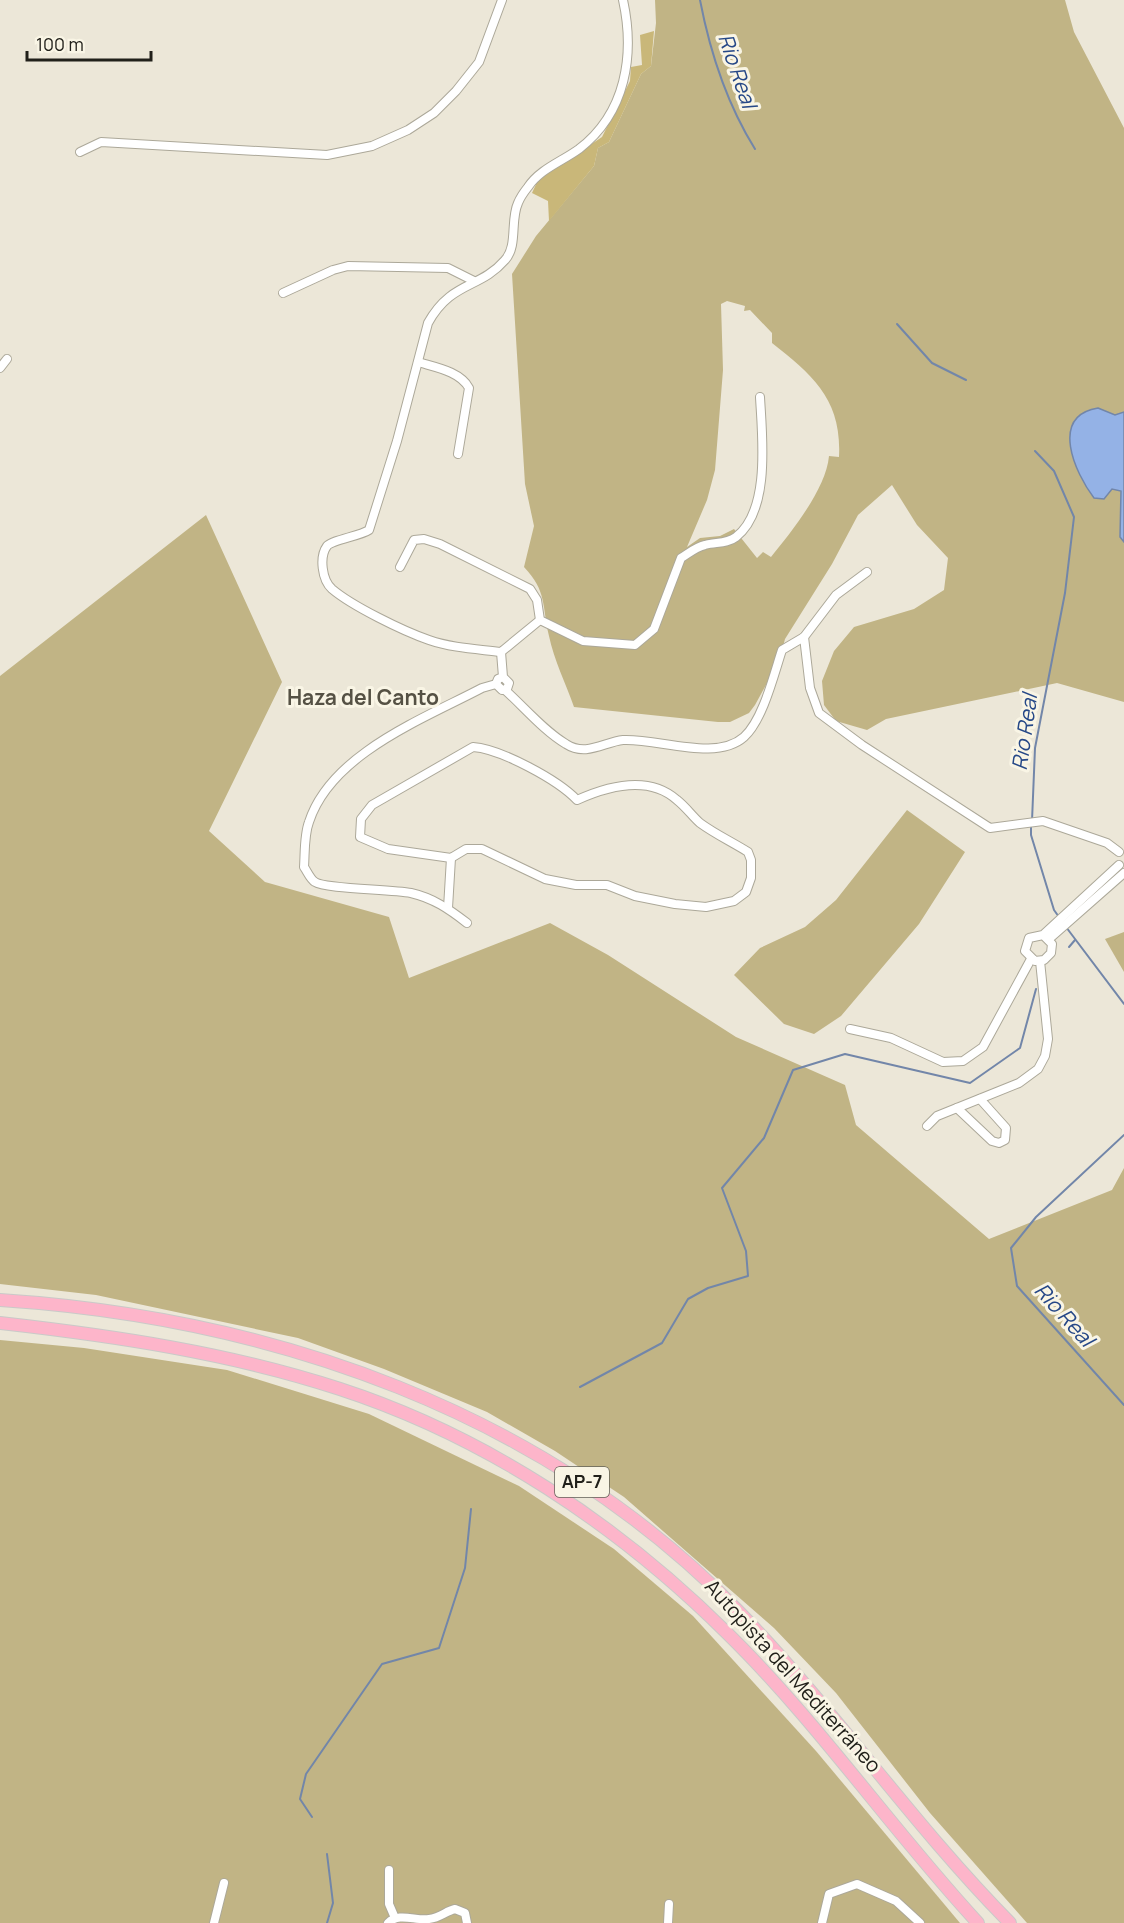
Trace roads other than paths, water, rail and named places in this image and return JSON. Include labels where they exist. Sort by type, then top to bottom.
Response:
[{"type":"highway","name":"Autopista del Mediterráneo","points":[[4,1299],[183,1323],[299,1352],[399,1386],[454,1409],[553,1464],[648,1530],[708,1580],[824,1705],[936,1840],[1010,1923]]},
{"type":"highway","name":"Autopista del Mediterráneo","points":[[0,1323],[60,1330],[220,1356],[340,1389],[397,1411],[479,1449],[572,1503],[645,1557],[729,1635],[978,1923]]},
{"type":"highway","points":[[0,1330],[60,1330]]},
{"type":"street","points":[[80,152],[101,142],[294,155],[334,154],[372,146],[408,130],[434,113],[456,91],[479,62],[502,0]]},
{"type":"street","points":[[540,620],[501,652],[455,647],[428,640],[360,606],[331,588],[323,578],[326,547],[332,542],[359,536],[369,530],[428,324],[438,307],[457,290],[495,269],[507,258],[517,204],[536,176],[578,149],[606,121],[622,90],[629,61],[627,20],[623,0]]},
{"type":"street","points":[[283,292],[333,270],[348,266],[448,268],[474,281]]},
{"type":"street","points":[[0,368],[7,359]]},
{"type":"street","points":[[418,362],[454,374],[466,381],[469,388],[458,454]]},
{"type":"street","points":[[540,620],[583,641],[601,644],[635,645],[648,637],[662,614],[670,581],[681,558],[705,545],[735,538],[747,521],[760,492],[764,453],[760,397]]},
{"type":"street","points":[[400,567],[414,540],[424,539],[440,544],[530,589],[537,600],[540,620]]},
{"type":"street","points":[[496,684],[499,689],[505,690],[567,745],[597,749],[622,740],[696,748],[724,747],[744,737],[766,700],[782,650],[804,637],[836,596],[867,572]]},
{"type":"street","points":[[804,637],[810,688],[819,713],[862,745],[990,828],[1043,821],[1121,849],[1122,870],[1074,912],[1053,925],[1046,937],[1051,953],[1035,960],[983,1047],[963,1060],[944,1062],[891,1038],[850,1029]]},
{"type":"street","points":[[501,652],[503,677],[509,683],[505,690]]},
{"type":"street","points":[[467,923],[441,903],[411,893],[364,887],[326,886],[314,882],[304,867],[308,823],[321,793],[346,766],[401,731],[482,688],[496,684],[498,679],[503,677]]},
{"type":"street","points":[[473,747],[487,748],[512,760],[569,792],[577,800],[597,791],[624,786],[655,786],[676,798],[699,822],[748,852],[752,860],[751,878],[746,892],[734,901],[696,906],[634,896],[607,885],[576,885],[545,879],[482,849],[466,849],[451,858],[388,849],[360,837],[361,819],[372,805],[473,747]]},
{"type":"street","points":[[448,908],[451,858]]},
{"type":"street","points":[[927,1126],[938,1116],[1031,1077],[1045,1056],[1048,1039],[1035,960],[1025,951],[1026,942],[1033,935],[1046,937],[1061,930],[1074,912]]},
{"type":"street","points":[[957,1108],[992,1142],[999,1143],[1005,1140],[1005,1128],[980,1099]]},
{"type":"street","points":[[389,1870],[391,1920],[432,1919],[455,1909],[465,1913],[467,1923]]},
{"type":"street","points":[[214,1923],[224,1883]]},
{"type":"street","points":[[822,1923],[829,1894],[857,1884],[896,1901],[920,1923]]},
{"type":"street","points":[[668,1923],[669,1904]]},
{"type":"water","points":[[1098,408],[1115,415],[1124,412],[1124,542],[1120,537],[1121,491],[1112,489],[1104,499],[1094,498],[1080,475],[1070,447],[1070,433],[1074,422],[1083,413]]},
{"type":"waterway","name":"Rio Real","points":[[700,0],[709,39],[728,96],[755,149]]},
{"type":"waterway","name":"Rio Real","points":[[897,324],[932,363],[966,380]]},
{"type":"waterway","name":"Rio Real","points":[[1032,821],[1035,748],[1065,593],[1074,517],[1054,471],[1035,451]]},
{"type":"waterway","name":"Rio Real","points":[[1031,826],[1031,835],[1054,910],[1059,917]]},
{"type":"waterway","name":"Rio Real","points":[[1066,927],[1124,1004]]},
{"type":"waterway","points":[[1069,947],[1075,940]]},
{"type":"waterway","points":[[580,1387],[662,1343],[688,1299],[708,1288],[748,1276],[746,1251],[722,1188],[764,1138],[793,1070],[845,1054],[970,1083],[1020,1048],[1036,989]]},
{"type":"waterway","name":"Rio Real","points":[[1124,1135],[1036,1217],[1011,1248],[1017,1286],[1124,1405]]},
{"type":"waterway","points":[[312,1817],[300,1799],[306,1774],[382,1664],[439,1648],[465,1568],[471,1509]]},
{"type":"waterway","points":[[327,1854],[333,1903],[327,1923]]},
{"type":"district","name":"Haza del Canto","points":[[363,698]]}]
